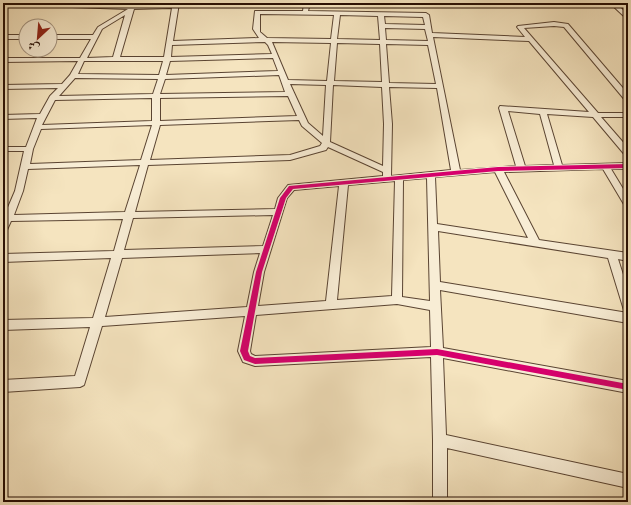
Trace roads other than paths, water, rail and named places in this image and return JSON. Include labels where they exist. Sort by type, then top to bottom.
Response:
[{"type":"street","points":[[3,386],[80,381],[119,254],[156,124],[156,97],[167,59],[176,4],[130,9],[102,5],[16,3]]},
{"type":"street","points":[[305,13],[307,3]]},
{"type":"street","points":[[616,3],[615,5],[628,18]]},
{"type":"street","points":[[3,230],[19,191],[29,149],[42,116],[53,98],[73,76],[100,28],[130,9]]},
{"type":"street","points":[[116,59],[130,9]]},
{"type":"street","points":[[456,173],[426,15],[336,14],[257,10],[256,31],[258,36],[271,44],[290,94],[305,124],[326,143],[387,175],[399,178],[431,176],[498,169],[628,166]]},
{"type":"street","points":[[25,167],[290,157],[323,148],[326,143],[336,14]]},
{"type":"street","points":[[381,14],[388,124],[387,175]]},
{"type":"street","points":[[628,98],[566,25],[554,24],[520,27],[628,153]]},
{"type":"street","points":[[382,26],[428,28]]},
{"type":"street","points":[[430,35],[530,39]]},
{"type":"street","points":[[58,37],[95,37]]},
{"type":"street","points":[[3,38],[18,38]]},
{"type":"street","points":[[170,43],[266,40],[432,43]]},
{"type":"street","points":[[3,60],[167,59],[275,56]]},
{"type":"street","points":[[73,76],[162,77],[282,73]]},
{"type":"street","points":[[285,82],[440,86]]},
{"type":"street","points":[[3,87],[63,86]]},
{"type":"street","points":[[53,98],[290,94]]},
{"type":"street","points":[[521,168],[503,108],[596,115],[628,115]]},
{"type":"street","points":[[543,112],[559,168]]},
{"type":"street","points":[[3,117],[42,116]]},
{"type":"street","points":[[38,127],[302,118]]},
{"type":"street","points":[[3,149],[29,149]]},
{"type":"street","points":[[605,166],[628,204]]},
{"type":"street","points":[[498,169],[535,242]]},
{"type":"street","points":[[387,175],[344,182],[291,187],[283,198],[259,272],[244,351],[247,358],[255,361],[437,352],[628,387]]},
{"type":"street","points":[[431,176],[440,440],[440,502]]},
{"type":"street","points":[[397,300],[399,178]]},
{"type":"street","points":[[331,304],[344,182]]},
{"type":"street","points":[[8,218],[278,212]]},
{"type":"street","points":[[433,227],[628,257]]},
{"type":"street","points":[[3,258],[266,249]]},
{"type":"street","points":[[612,254],[628,307]]},
{"type":"street","points":[[435,285],[628,318]]},
{"type":"street","points":[[3,325],[98,322],[251,312],[331,304],[397,300],[435,306]]},
{"type":"street","points":[[440,440],[628,481]]}]
